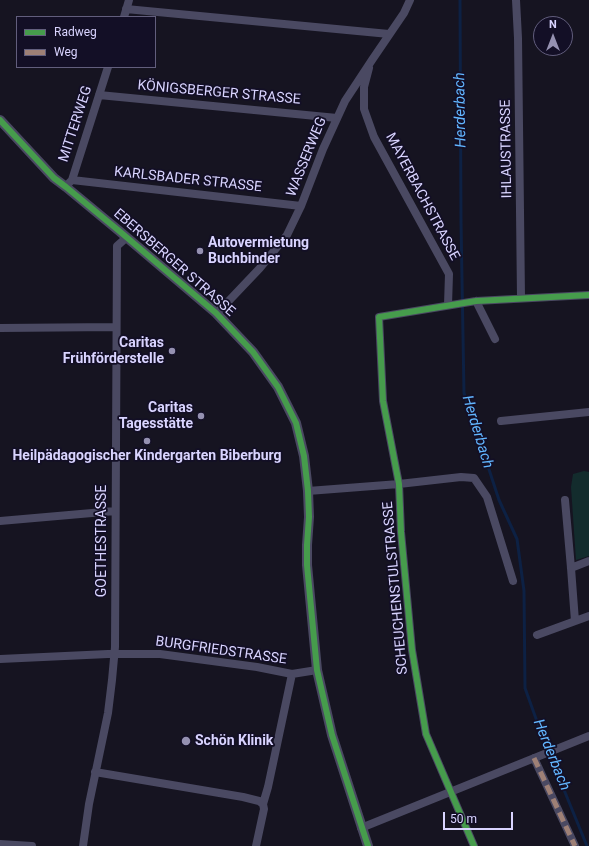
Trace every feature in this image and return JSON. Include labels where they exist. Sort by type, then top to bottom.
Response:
[{"type":"street","points":[[130,0],[125,13],[389,34]]},
{"type":"street","name":"WASSERWEG","points":[[216,313],[260,268],[287,235],[301,206],[323,149],[345,101],[404,13],[410,0]]},
{"type":"street","name":"IHLAUSTRASSE","points":[[516,0],[518,38],[521,298]]},
{"type":"street","name":"MAYERBACHSTRASSE","points":[[372,60],[364,87],[364,109],[374,137],[449,274],[449,305]]},
{"type":"street","name":"MITTERWEG","points":[[69,184],[108,68]]},
{"type":"street","name":"KÖNIGSBERGER STRASSE","points":[[99,95],[337,118]]},
{"type":"street","name":"EBERSBERGER STRASSE","points":[[0,120],[54,178],[69,184],[126,238],[216,313],[253,352],[278,387],[296,424],[304,456],[308,490],[309,517],[307,565],[317,670],[332,735],[368,846]]},
{"type":"street","name":"KARLSBADER STRASSE","points":[[69,184],[301,206]]},
{"type":"street","name":"GOETHESTRASSE","points":[[84,846],[89,804],[108,713],[115,654],[117,246],[126,238]]},
{"type":"street","points":[[399,484],[383,401],[379,317],[475,301],[589,294]]},
{"type":"street","points":[[475,301],[495,339]]},
{"type":"street","points":[[0,328],[116,328]]},
{"type":"street","points":[[501,421],[589,412]]},
{"type":"street","points":[[308,490],[399,484],[461,477],[474,478],[487,498],[513,581]]},
{"type":"street","name":"SCHEUCHENSTULSTRASSE","points":[[399,484],[401,532],[412,650],[424,726],[450,792],[474,846]]},
{"type":"street","points":[[565,500],[575,621]]},
{"type":"street","points":[[0,521],[116,511]]},
{"type":"street","points":[[571,568],[589,562]]},
{"type":"street","points":[[537,635],[589,616]]},
{"type":"street","name":"BURGFRIEDSTRASSE","points":[[0,659],[115,654],[160,654],[257,667],[292,674],[317,670]]},
{"type":"street","points":[[256,846],[292,674]]},
{"type":"street","points":[[361,828],[404,812],[589,736]]},
{"type":"street","points":[[537,757],[575,846]]},
{"type":"street","points":[[95,772],[244,797],[264,804]]},
{"type":"street","points":[[0,844],[32,846]]},
{"type":"green space","points":[[584,471],[589,472],[589,556],[576,560],[571,487],[573,474]]},
{"type":"waterway","name":"Herderbach","points":[[460,0],[461,222],[464,393],[499,500],[517,539],[524,591],[525,688],[544,741],[587,846]]},
{"type":"marked path","points":[[534,758],[575,846]]},
{"type":"cycle path","points":[[0,120],[54,178],[216,313],[253,352],[278,387],[296,423],[304,456],[309,517],[307,565],[317,670],[332,735],[368,846]]},
{"type":"cycle path","points":[[474,846],[426,734],[412,650],[401,532],[399,484],[383,401],[379,317],[476,301],[589,295]]},
{"type":"place","name":"Autovermietung Buchbinder","points":[[200,251]]},
{"type":"place","name":"Caritas Frühförderstelle","points":[[172,351]]},
{"type":"place","name":"Caritas Tagesstätte","points":[[201,416]]},
{"type":"place","name":"Heilpädagogischer Kindergarten Biberburg","points":[[147,441]]},
{"type":"place","name":"Schön Klinik","points":[[186,741]]}]
